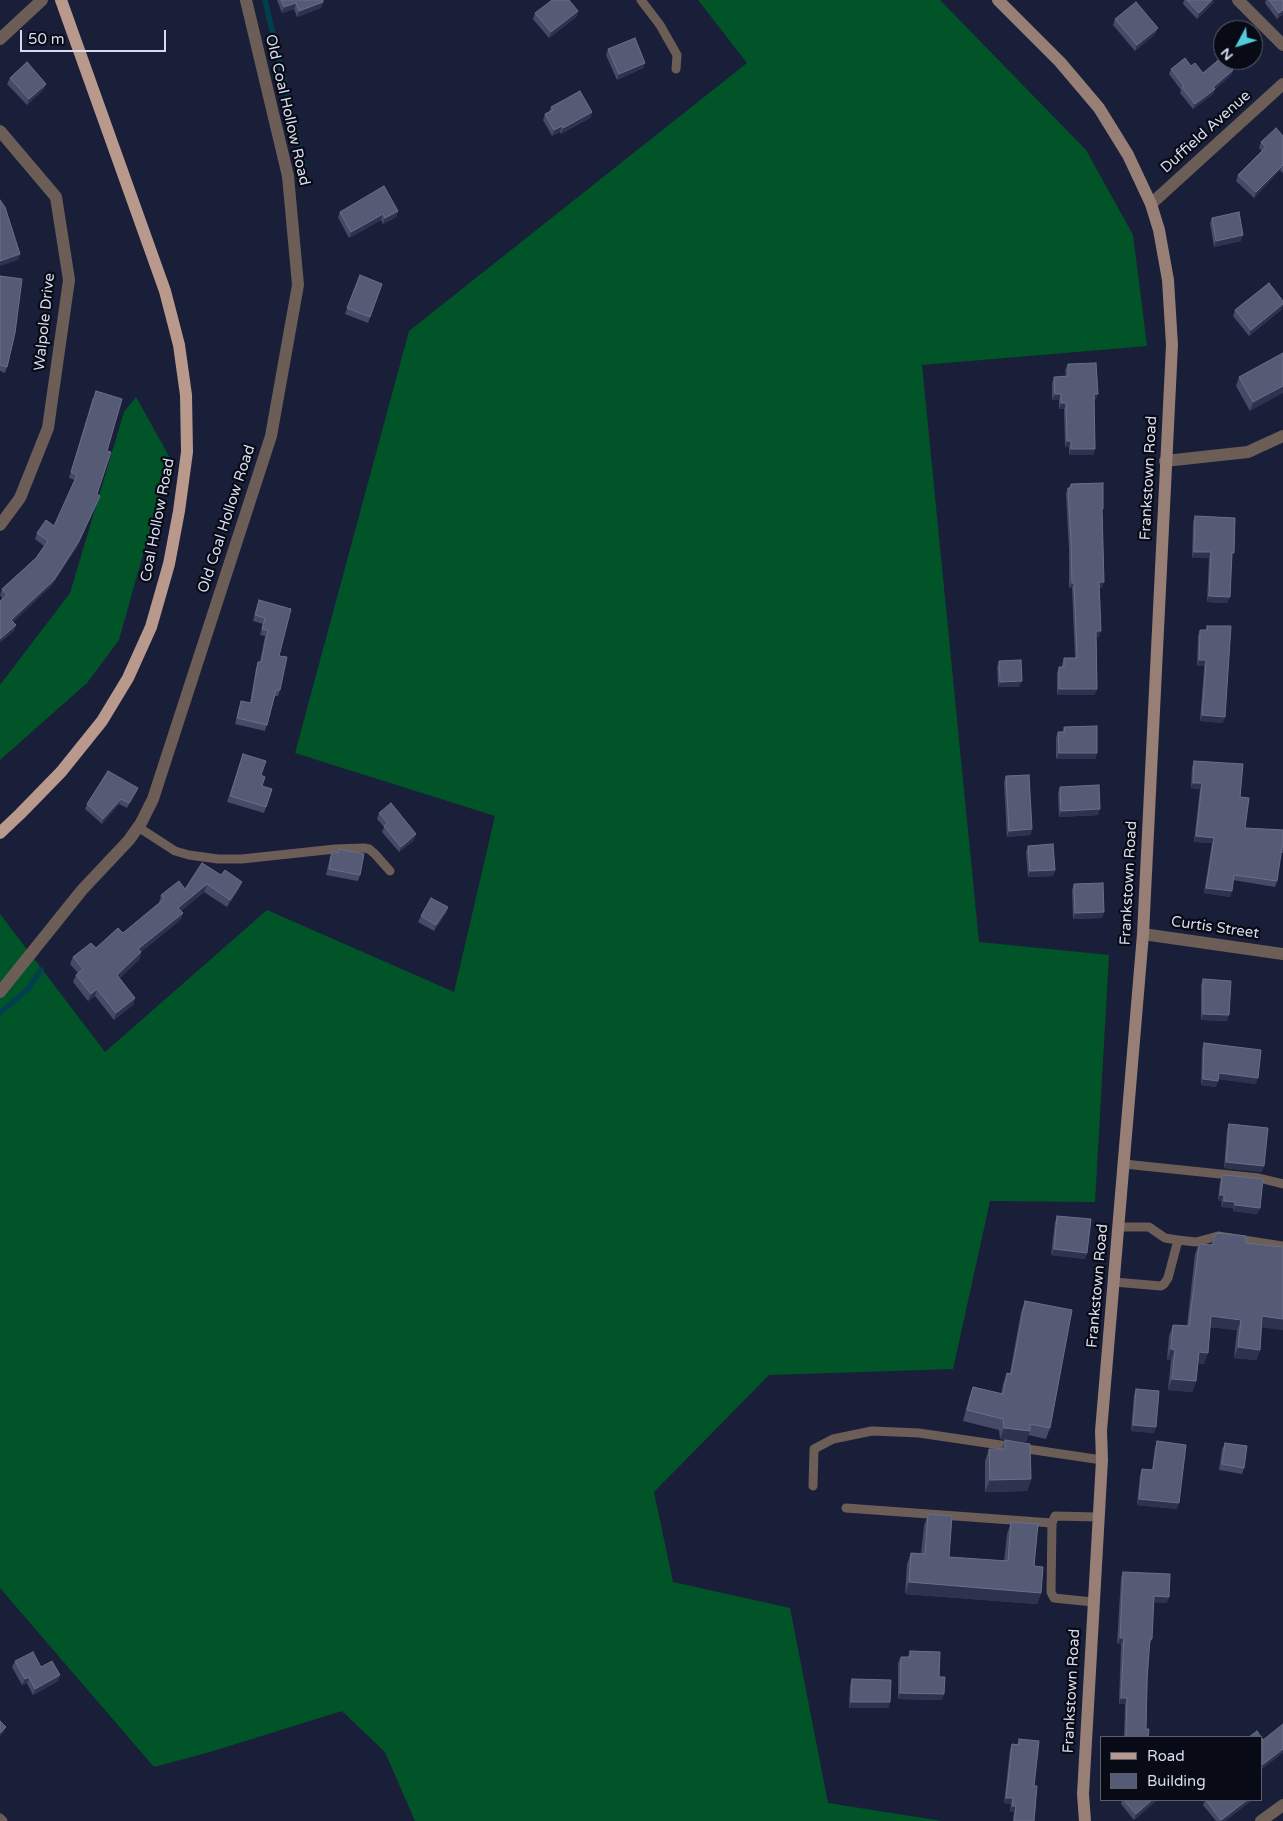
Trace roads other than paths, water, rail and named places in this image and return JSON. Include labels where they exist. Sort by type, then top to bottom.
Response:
[{"type":"main road","name":"Coal Hollow Road","points":[[0,833],[61,772],[102,722],[128,678],[151,627],[170,564],[187,452],[186,394],[179,345],[165,291],[61,0]]},
{"type":"main road","name":"Frankstown Road","points":[[998,0],[1060,62],[1099,108],[1128,156],[1151,204],[1159,230],[1168,280],[1172,345],[1143,934],[1101,1431],[1102,1460],[1083,1794],[1085,1821]]},
{"type":"street","points":[[0,39],[42,0]]},
{"type":"street","name":"Old Coal Hollow Road","points":[[0,992],[82,890],[129,840],[153,799],[270,436],[298,285],[288,176],[246,0]]},
{"type":"street","points":[[1238,0],[1283,45]]},
{"type":"street","name":"Duffield Avenue","points":[[1151,204],[1283,84]]},
{"type":"street","name":"Walpole Drive","points":[[0,131],[56,197],[69,280],[48,428],[20,498],[0,525]]},
{"type":"street","points":[[1165,461],[1248,452],[1283,436]]},
{"type":"street","name":"Curtis Street","points":[[1143,934],[1283,954]]},
{"type":"street","points":[[1261,1821],[1283,1805]]},
{"type":"lane","points":[[641,0],[660,25],[677,56],[676,69]]},
{"type":"lane","points":[[138,827],[175,852],[189,855],[218,859],[242,859],[364,848],[369,849],[375,854],[390,871]]},
{"type":"lane","points":[[1124,1164],[1259,1178],[1283,1184]]},
{"type":"lane","points":[[1119,1227],[1149,1227],[1165,1238],[1178,1240],[1196,1242],[1218,1236],[1283,1246]]},
{"type":"lane","points":[[1114,1282],[1161,1286],[1168,1278],[1178,1240]]},
{"type":"lane","points":[[813,1486],[814,1449],[833,1440],[872,1431],[919,1433],[1102,1460]]},
{"type":"lane","points":[[846,1508],[1052,1523]]},
{"type":"lane","points":[[1093,1602],[1054,1598],[1051,1592],[1052,1523],[1055,1516],[1098,1517]]},
{"type":"lane","points":[[0,1818],[3,1821]]},
{"type":"waterway","points":[[265,0],[304,166]]},
{"type":"waterway","points":[[0,1013],[28,989],[41,970]]}]
